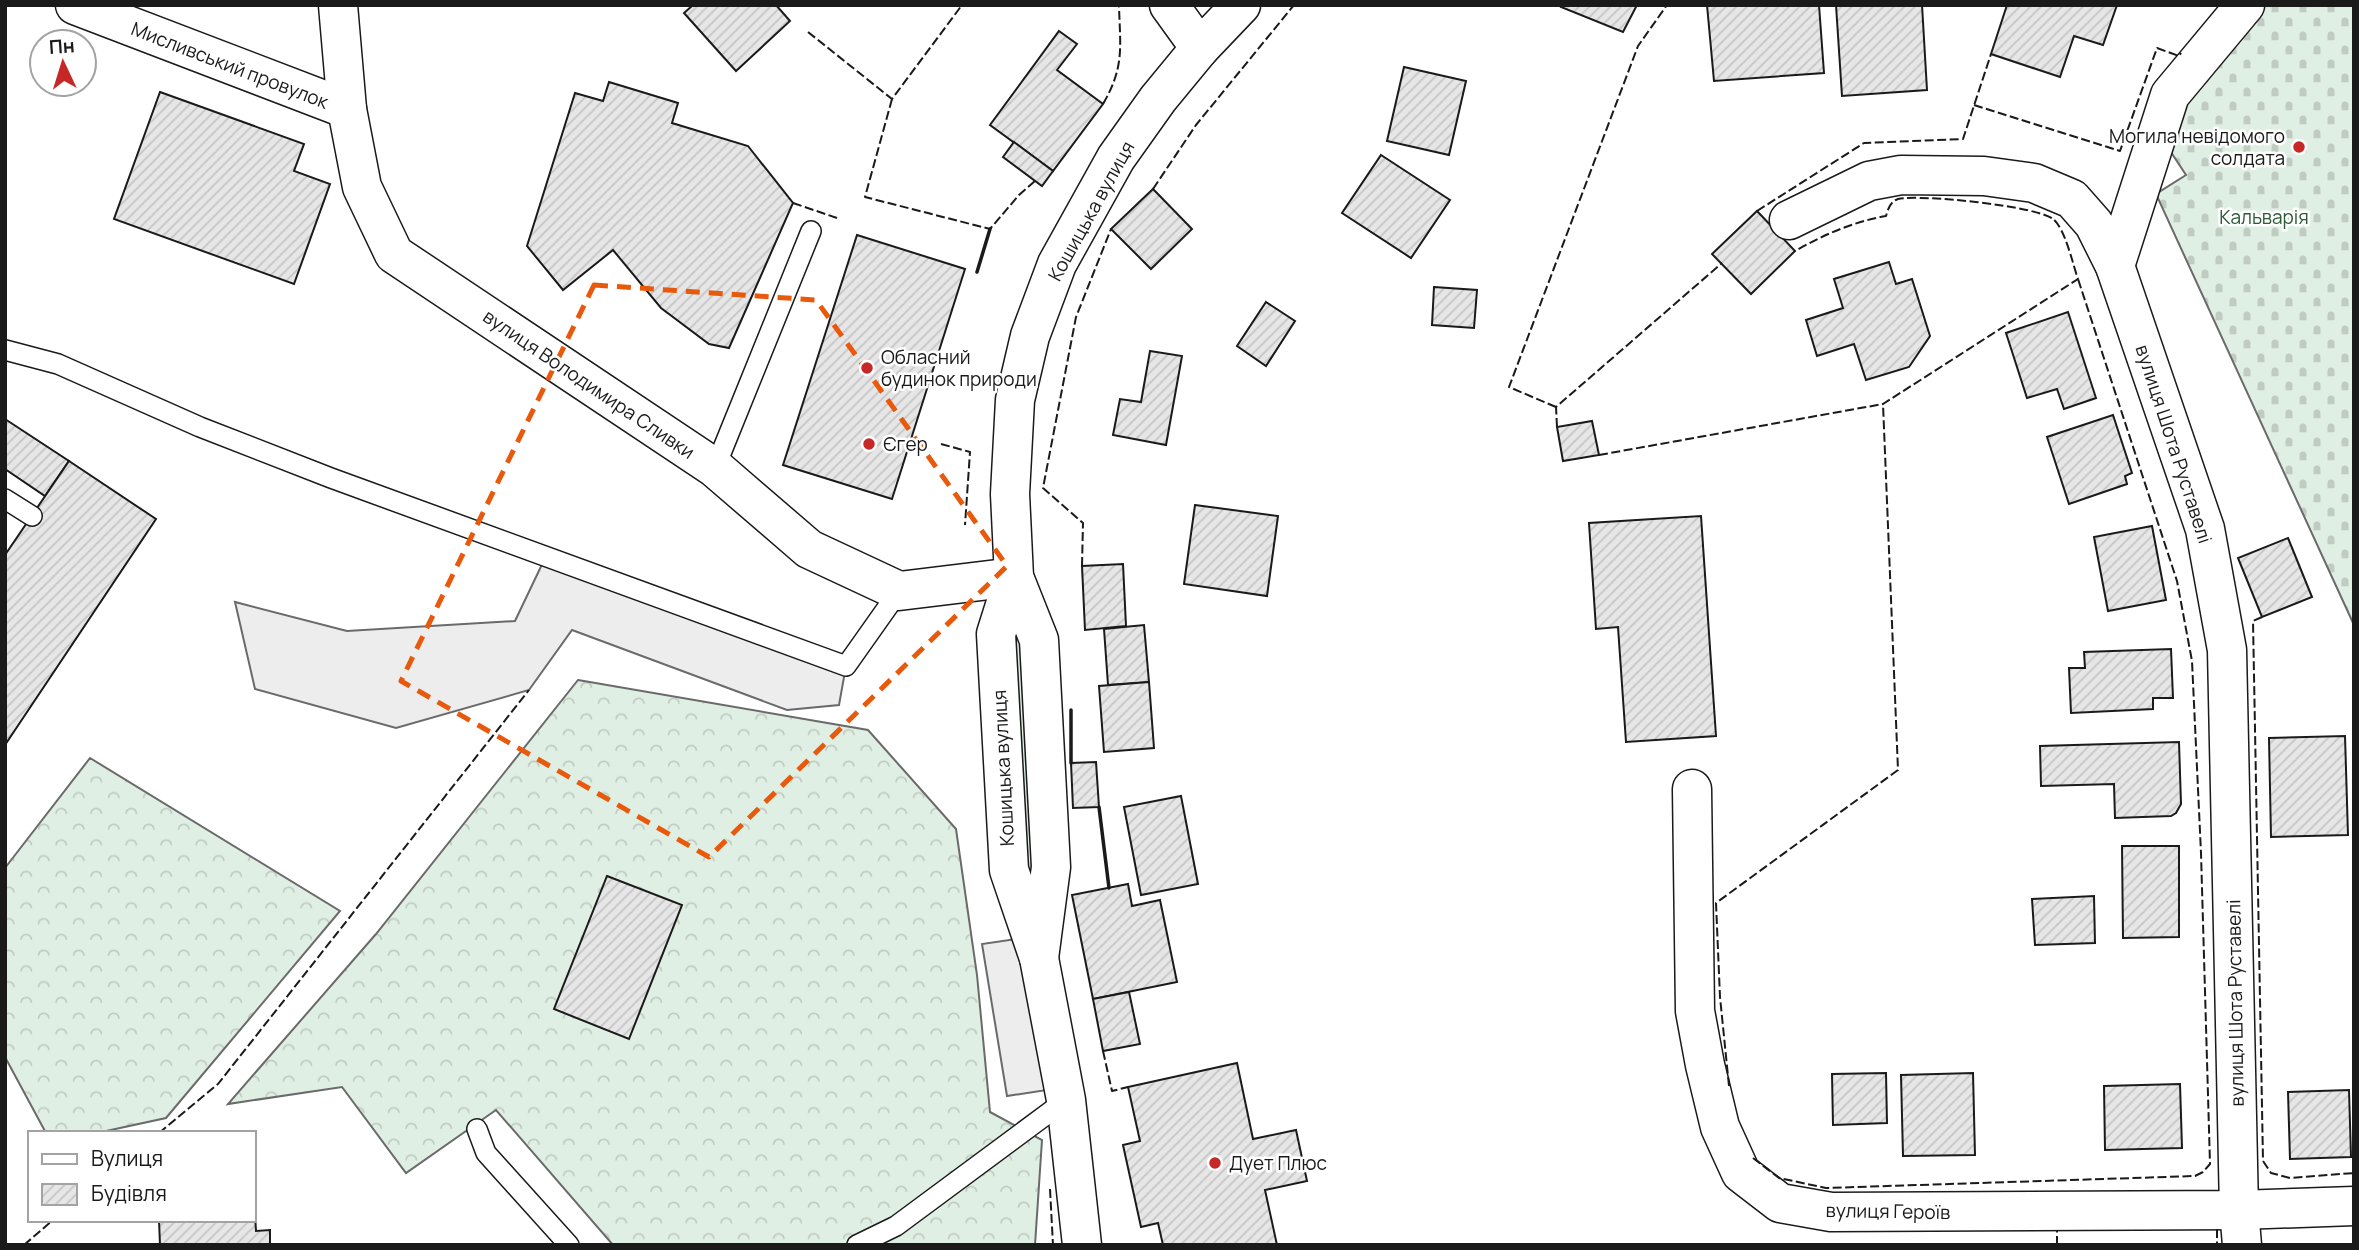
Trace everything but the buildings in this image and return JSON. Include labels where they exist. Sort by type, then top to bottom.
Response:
[{"type":"street","name":"Мисливський провулок","points":[[75,5],[347,109]]},
{"type":"street","name":"вулиця Володимира Сливки","points":[[338,5],[347,109],[362,187],[394,254],[715,468],[808,549],[899,591]]},
{"type":"street","points":[[1169,5],[1200,48]]},
{"type":"street","name":"Кошицька вулиця","points":[[1082,1245],[1066,1100],[1039,958],[1009,870],[996,634],[1014,577],[1010,494],[1015,400],[1030,336],[1057,264],[1116,158],[1158,99],[1200,48],[1241,5]]},
{"type":"street","points":[[2115,266],[2171,95],[2245,5]]},
{"type":"street","name":"вулиця Шота Руставелі","points":[[1789,220],[1869,181],[1901,175],[1984,176],[2034,183],[2073,199],[2094,224],[2115,266],[2205,529],[2227,650],[2241,1228]]},
{"type":"street","points":[[899,591],[1014,577]]},
{"type":"street","name":"вулиця Героїв","points":[[1692,789],[1695,1011],[1705,1065],[1720,1127],[1741,1173],[1780,1203],[1831,1212],[2241,1228],[2354,1206]]},
{"type":"lane","points":[[715,468],[811,231]]},
{"type":"lane","points":[[5,350],[58,364],[200,426],[331,478],[846,666],[899,591]]},
{"type":"lane","points":[[5,499],[32,516]]},
{"type":"lane","points":[[857,1245],[896,1226],[1066,1100]]},
{"type":"lane","points":[[477,1129],[486,1153],[569,1245]]},
{"type":"highlighted area","points":[[594,285],[816,300],[1007,566],[709,857],[401,681]]},
{"type":"green space","name":"Кальварія","points":[[2262,5],[2354,5],[2354,625],[2156,194],[2186,175],[2163,140],[2191,88]]},
{"type":"green space","points":[[1020,629],[1029,655],[1032,876],[1020,849],[1011,657]]},
{"type":"green space","points":[[578,680],[868,730],[956,829],[977,975],[990,1112],[1042,1140],[1035,1245],[613,1245],[496,1110],[406,1173],[342,1087],[228,1104],[376,934]]},
{"type":"green space","points":[[90,758],[340,911],[166,1118],[106,1131],[45,1131],[5,1057],[5,868]]},
{"type":"shaded area","points":[[546,556],[846,666],[839,705],[787,710],[572,630],[529,690],[396,728],[255,689],[235,602],[347,631],[515,621]]},
{"type":"shaded area","points":[[1023,938],[1047,1090],[1007,1096],[982,944]]},
{"type":"fence","points":[[808,32],[892,99],[962,5]]},
{"type":"fence","points":[[1103,104],[1115,78],[1120,56],[1119,5]]},
{"type":"fence","points":[[1153,189],[1196,125],[1294,5]]},
{"type":"fence","points":[[1556,407],[1509,387],[1638,46],[1667,5]]},
{"type":"fence","points":[[1974,105],[2120,151],[2157,48],[2179,56],[2181,53]]},
{"type":"fence","points":[[1757,211],[1864,143],[1963,139],[1991,54]]},
{"type":"fence","points":[[892,99],[865,197],[990,229],[1035,181]]},
{"type":"fence","points":[[1599,455],[1883,404],[2078,279],[2065,238],[2053,219],[2025,210],[1952,200],[1898,199],[1891,204],[1886,216],[1839,229],[1795,251]]},
{"type":"fence","points":[[793,203],[840,219]]},
{"type":"fence","points":[[1082,566],[1083,523],[1043,488],[1076,317],[1111,229]]},
{"type":"fence","points":[[1557,427],[1556,407],[1722,263]]},
{"type":"fence","points":[[1753,1158],[1779,1178],[1826,1188],[2195,1176],[2210,1164],[2201,853],[2192,661],[2177,581],[2078,279]]},
{"type":"fence","points":[[1729,1086],[1720,997],[1716,903],[1898,770],[1883,404]]},
{"type":"fence","points":[[941,444],[970,452],[965,525]]},
{"type":"fence","points":[[2262,617],[2253,621],[2263,1161],[2271,1173],[2290,1178],[2354,1173]]},
{"type":"fence","points":[[161,1131],[218,1084],[529,690]]},
{"type":"fence","points":[[1103,1051],[1112,1091],[1128,1087]]},
{"type":"fence","points":[[1050,1189],[1053,1245]]},
{"type":"fence","points":[[24,1245],[51,1222]]},
{"type":"fence","points":[[2217,1229],[2217,1245]]},
{"type":"fence","points":[[2057,1230],[2057,1245]]},
{"type":"wall","points":[[977,272],[990,229]]},
{"type":"wall","points":[[1071,710],[1071,763]]},
{"type":"wall","points":[[1099,807],[1109,888]]},
{"type":"place","name":"Могила невідомого солдата","points":[[2299,147]]},
{"type":"place","name":"Обласний будинок природи","points":[[867,368]]},
{"type":"place","name":"Єгер","points":[[869,444]]},
{"type":"place","name":"Дует Плюс","points":[[1215,1163]]}]
